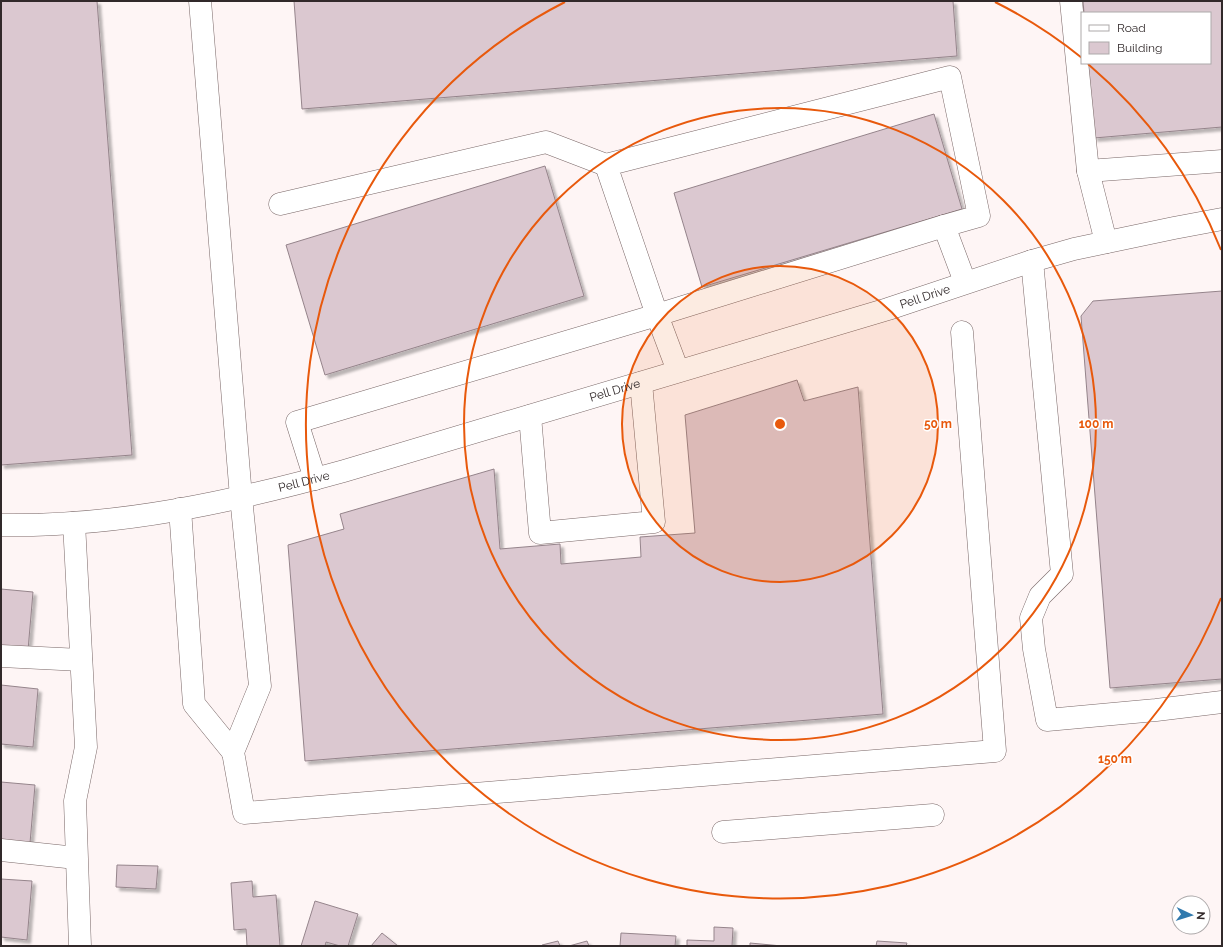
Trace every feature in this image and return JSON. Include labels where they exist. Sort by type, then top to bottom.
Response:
[{"type":"street","points":[[200,1],[241,497],[260,686],[233,752]]},
{"type":"street","points":[[1071,1],[1088,171],[1106,242]]},
{"type":"street","points":[[280,204],[546,142],[606,165],[950,77],[979,216],[657,315],[297,422],[315,479]]},
{"type":"street","points":[[1088,171],[1222,161]]},
{"type":"street","points":[[606,165],[657,315],[678,371]]},
{"type":"street","name":"Pell Drive","points":[[1,526],[42,526],[138,516],[241,497],[315,479],[888,309],[965,282],[1074,249],[1222,220]]},
{"type":"street","points":[[944,226],[965,282]]},
{"type":"street","points":[[1032,261],[1062,574],[1040,596],[1030,618],[1046,720],[1156,710],[1222,702]]},
{"type":"street","points":[[180,509],[194,704],[233,752],[244,813],[995,751],[962,332]]},
{"type":"street","points":[[530,416],[540,532],[654,522],[641,383]]},
{"type":"street","points":[[74,523],[86,747],[74,800],[80,946]]},
{"type":"street","points":[[1,656],[81,660]]},
{"type":"street","points":[[723,832],[933,815]]},
{"type":"street","points":[[1,850],[76,858]]},
{"type":"building","points":[[1,1],[97,1],[132,455],[1,465]]},
{"type":"building","points":[[294,1],[953,1],[957,56],[302,109]]},
{"type":"building","points":[[1083,1],[1222,1],[1222,127],[1094,138],[1088,64],[1211,64],[1211,12],[1084,12]]},
{"type":"building","points":[[934,114],[962,209],[702,287],[674,193]]},
{"type":"building","points":[[545,166],[584,296],[325,375],[286,245]]},
{"type":"building","points":[[1222,291],[1222,679],[1110,688],[1081,316],[1093,301]]},
{"type":"building","points":[[797,380],[804,401],[858,387],[883,714],[305,761],[288,545],[344,529],[340,514],[494,469],[500,549],[560,544],[561,564],[641,557],[640,537],[695,533],[685,415]]},
{"type":"building","points":[[1,589],[33,592],[28,650],[1,648]]},
{"type":"building","points":[[1,685],[38,689],[33,747],[1,744]]},
{"type":"building","points":[[1,782],[35,785],[30,843],[1,840]]},
{"type":"building","points":[[117,865],[158,866],[156,889],[116,887]]},
{"type":"building","points":[[1,879],[32,881],[27,940],[1,937]]},
{"type":"building","points":[[252,881],[253,897],[276,895],[280,946],[247,946],[246,929],[234,930],[231,883]]},
{"type":"building","points":[[315,901],[358,914],[348,946],[340,946],[326,942],[325,946],[301,946]]},
{"type":"building","points":[[714,927],[733,928],[732,946],[687,946],[687,940],[714,941]]},
{"type":"building","points":[[382,933],[398,946],[371,946]]},
{"type":"building","points":[[621,933],[676,936],[675,946],[620,946]]},
{"type":"building","points":[[558,941],[560,946],[542,945]]},
{"type":"building","points":[[587,941],[589,946],[569,946]]},
{"type":"building","points":[[877,941],[907,943],[906,946],[876,946]]},
{"type":"building","points":[[750,943],[782,946],[750,946]]}]
